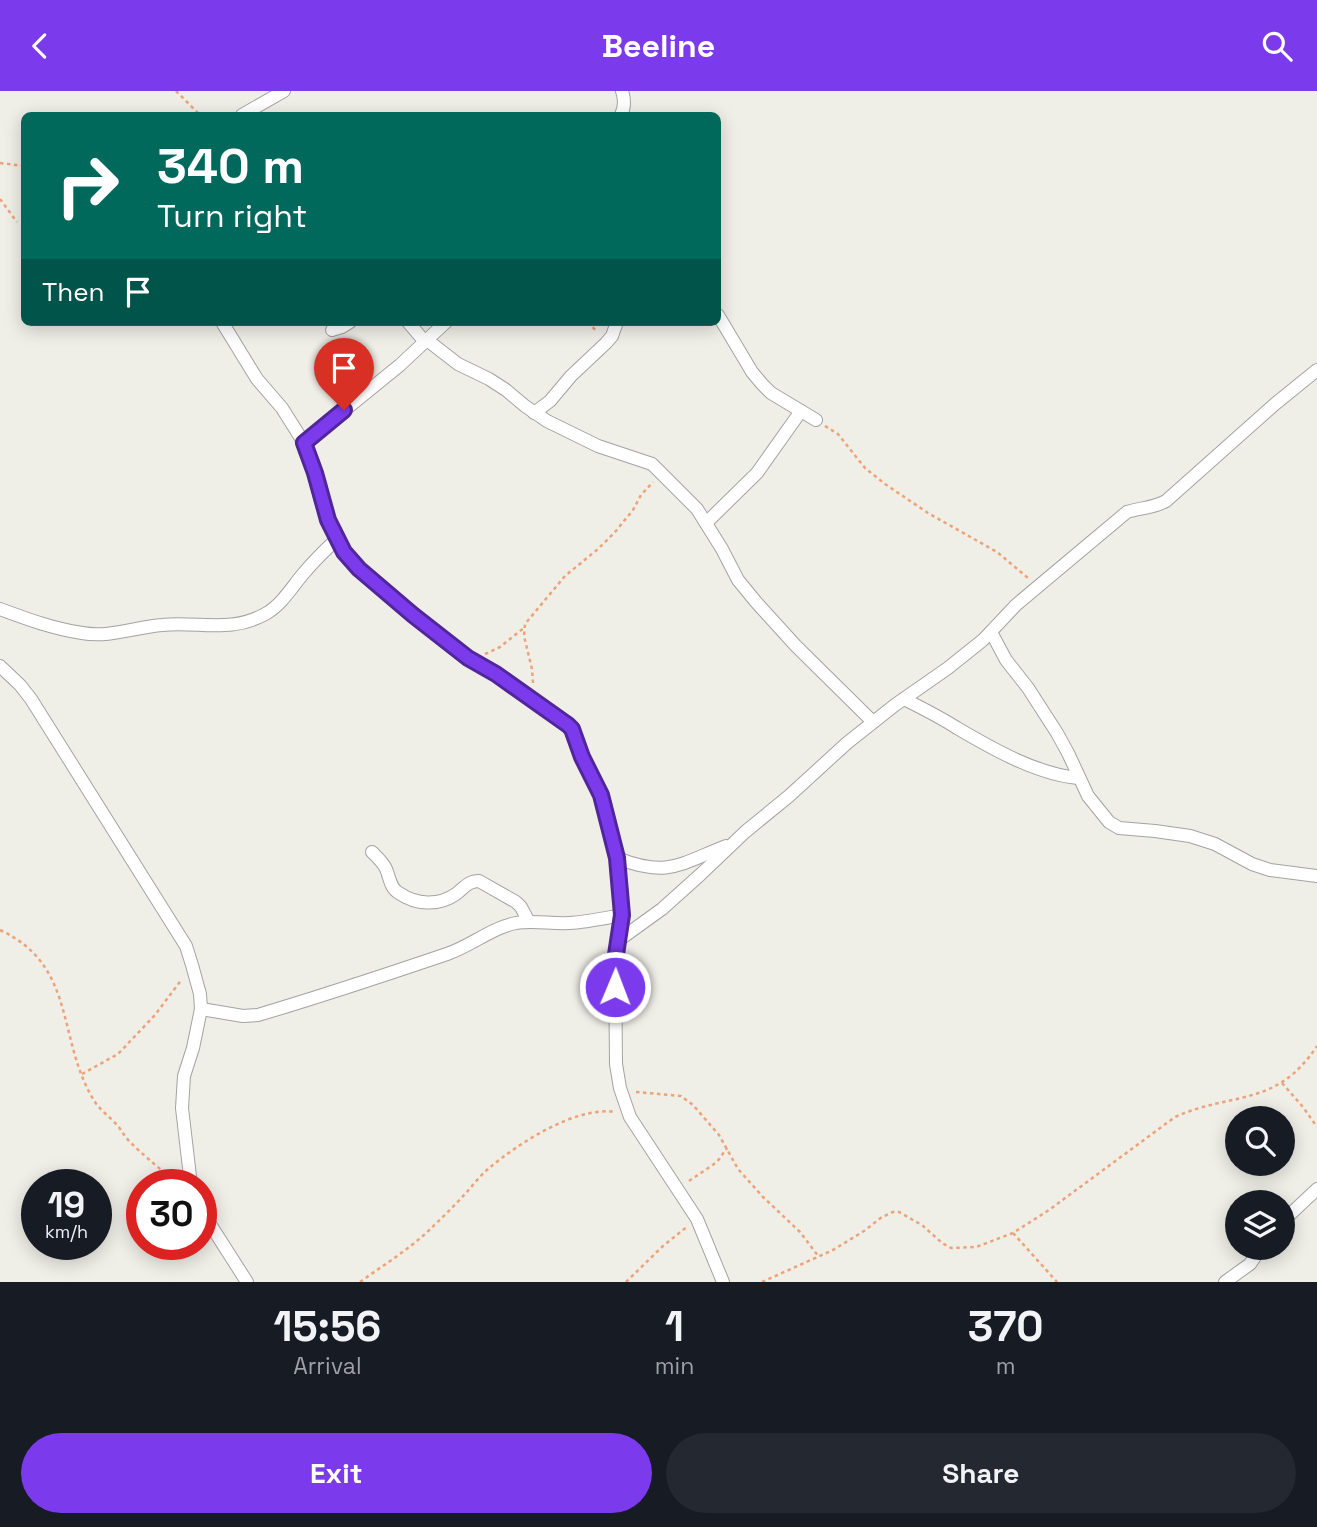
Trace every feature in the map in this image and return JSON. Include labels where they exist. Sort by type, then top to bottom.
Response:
[{"type":"street","points":[[247,112],[284,91]]},
{"type":"street","points":[[622,91],[625,98],[623,112]]},
{"type":"street","points":[[721,320],[762,384],[771,393],[816,420]]},
{"type":"street","points":[[224,326],[257,379],[282,408],[304,443],[328,520],[344,552],[359,569],[468,658],[496,674],[572,729],[582,757],[601,795],[617,858],[622,915],[615,974],[616,1065],[620,1089],[630,1117],[697,1219],[723,1282]]},
{"type":"street","points":[[332,330],[344,326]]},
{"type":"street","points":[[412,326],[426,341],[458,364],[489,379],[534,413],[580,438],[652,464],[660,470],[697,509],[738,580],[756,602],[873,722]]},
{"type":"street","points":[[304,443],[442,326]]},
{"type":"street","points":[[534,413],[550,401],[606,343],[616,326]]},
{"type":"street","points":[[619,940],[662,909],[847,743],[948,668],[991,632],[1016,605],[1127,512],[1137,508],[1155,507],[1166,501],[1317,370]]},
{"type":"street","points":[[706,523],[757,473],[801,411]]},
{"type":"street","points":[[0,610],[51,627],[98,635],[170,624],[203,626],[245,623],[269,612],[337,539]]},
{"type":"street","points":[[991,632],[1006,660],[1057,733],[1088,796],[1110,822],[1119,828],[1190,836],[1270,870],[1317,876]]},
{"type":"street","points":[[0,666],[31,699],[186,946],[200,993],[201,1009],[184,1076],[182,1108],[189,1169]]},
{"type":"street","points":[[904,699],[957,727],[977,741],[1019,761],[1065,777],[1079,778]]},
{"type":"street","points":[[617,858],[648,868],[674,867],[733,844]]},
{"type":"street","points":[[372,852],[383,863],[392,886],[401,895],[422,903],[438,903],[468,883],[479,881],[516,902],[529,922]]},
{"type":"street","points":[[201,1009],[243,1016],[258,1015],[394,973],[463,947],[514,923],[571,923],[622,915]]},
{"type":"street","points":[[1295,1210],[1317,1189]]},
{"type":"street","points":[[217,1235],[247,1282]]},
{"type":"street","points":[[1225,1282],[1253,1260]]},
{"type":"path","points":[[176,91],[197,112]]},
{"type":"path","points":[[0,163],[21,166]]},
{"type":"path","points":[[0,199],[17,222]]},
{"type":"path","points":[[816,420],[838,434],[865,468],[885,484],[928,513],[989,547],[1040,586]]},
{"type":"path","points":[[468,658],[476,658],[500,647],[525,627],[565,576],[615,532],[660,470]]},
{"type":"path","points":[[525,627],[524,636],[537,702]]},
{"type":"path","points":[[0,930],[13,936],[47,968],[60,996],[88,1090],[97,1105],[130,1142],[161,1169]]},
{"type":"path","points":[[82,1074],[118,1054],[155,1015],[192,965]]},
{"type":"path","points":[[762,1282],[819,1257],[893,1212],[922,1225],[951,1248],[976,1247],[1013,1233],[1049,1210],[1175,1117],[1187,1111],[1266,1091],[1282,1083],[1301,1067],[1317,1046]]},
{"type":"path","points":[[1282,1083],[1317,1127]]},
{"type":"path","points":[[620,1089],[681,1096],[694,1105],[719,1135],[738,1169],[800,1232],[819,1257]]},
{"type":"path","points":[[360,1282],[424,1235],[487,1170],[536,1135],[586,1113],[604,1111],[630,1117]]},
{"type":"path","points":[[689,1181],[717,1162],[727,1148]]},
{"type":"path","points":[[626,1282],[663,1246],[697,1219]]},
{"type":"path","points":[[1013,1233],[1057,1282]]},
{"type":"route","points":[[344,410],[304,443],[328,520],[344,552],[359,569],[431,630],[572,729],[582,757],[601,795],[617,858],[622,915],[616,950],[615,987]]}]
